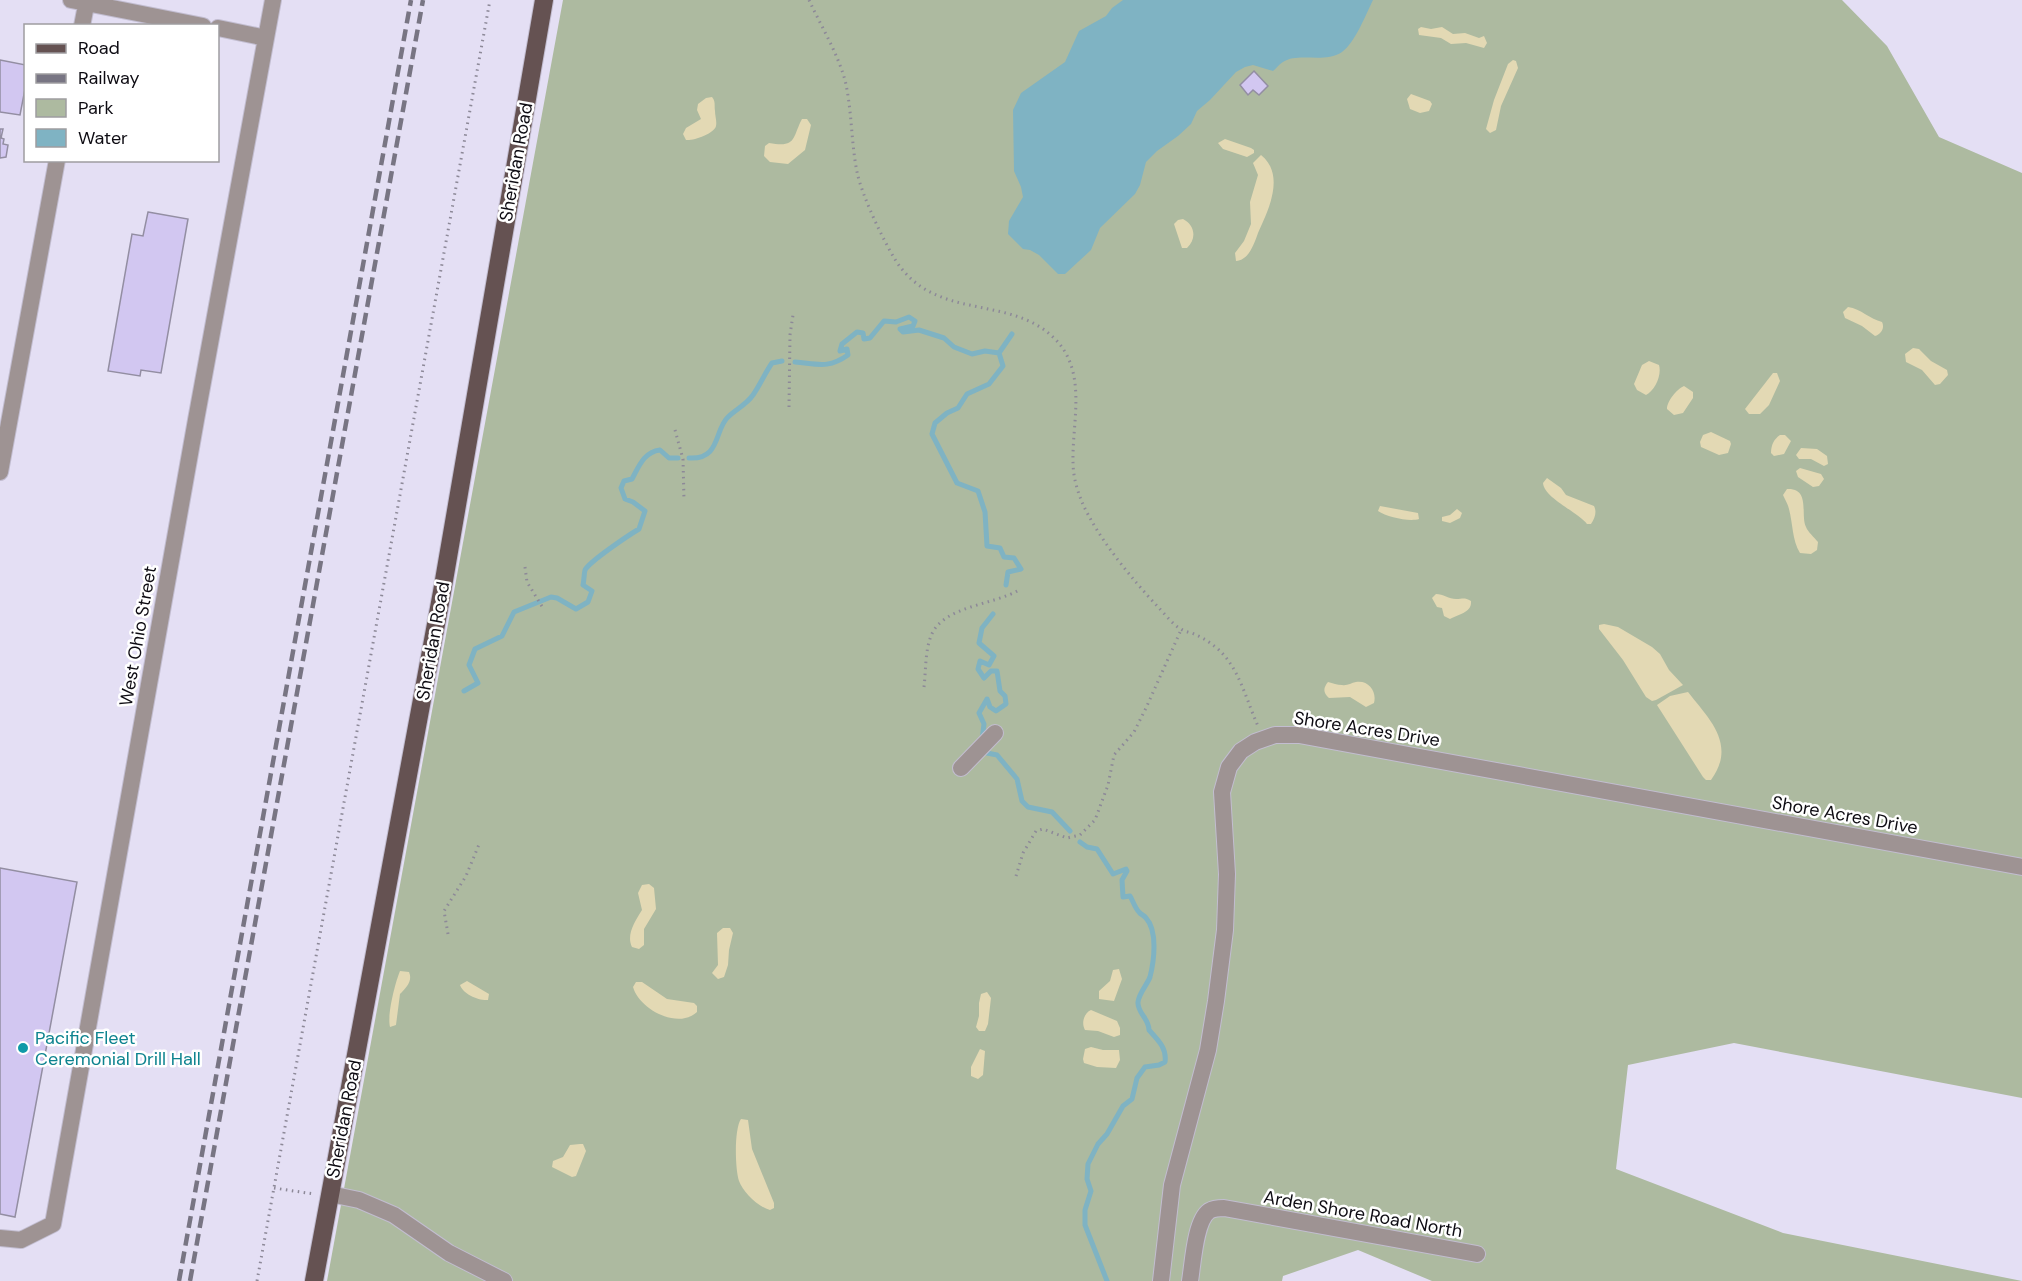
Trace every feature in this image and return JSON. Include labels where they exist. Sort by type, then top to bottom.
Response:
[{"type":"main road","name":"Sheridan Road","points":[[314,1281],[442,592],[544,0]]},
{"type":"street","name":"West Ohio Street","points":[[0,1239],[21,1240],[53,1224],[273,0]]},
{"type":"street","points":[[82,24],[81,1],[193,24]]},
{"type":"street","points":[[219,28],[266,38]]},
{"type":"street","points":[[0,468],[57,162]]},
{"type":"street","points":[[961,768],[995,733]]},
{"type":"street","name":"Shore Acres Drive","points":[[1161,1281],[1172,1185],[1208,1050],[1225,930],[1227,874],[1222,792],[1229,767],[1241,751],[1255,742],[1275,735],[1299,735],[2022,867]]},
{"type":"street","points":[[330,1194],[359,1200],[394,1215],[449,1253],[504,1281]]},
{"type":"street","name":"Arden Shore Road North","points":[[1190,1281],[1201,1220],[1215,1208],[1477,1254]]},
{"type":"path","points":[[257,1281],[490,0]]},
{"type":"path","points":[[809,0],[836,57],[844,80],[857,174],[874,217],[896,260],[910,279],[926,291],[953,302],[1023,319],[1055,339],[1067,357],[1075,378],[1077,398],[1072,464],[1083,504],[1094,525],[1149,598],[1181,629],[1207,641],[1232,665],[1264,738]]},
{"type":"path","points":[[789,407],[790,335],[793,315]]},
{"type":"path","points":[[675,430],[682,459],[684,500]]},
{"type":"path","points":[[525,567],[526,582],[543,608]]},
{"type":"path","points":[[924,687],[931,635],[938,625],[947,617],[978,605],[1007,598],[1019,590]]},
{"type":"path","points":[[1016,876],[1023,853],[1036,831],[1043,829],[1067,838],[1080,835],[1095,820],[1108,785],[1114,755],[1134,732],[1181,629]]},
{"type":"path","points":[[448,934],[444,911],[466,876],[480,842]]},
{"type":"path","points":[[274,1188],[309,1194],[330,1194]]},
{"type":"green space","points":[[563,0],[1842,0],[1887,46],[1939,137],[2022,173],[2022,1098],[1734,1043],[1628,1065],[1616,1169],[1783,1233],[2022,1281],[1432,1281],[1358,1250],[1283,1276],[1282,1281],[327,1281]]},
{"type":"sand","points":[[1421,27],[1431,29],[1442,27],[1453,34],[1465,33],[1479,38],[1484,36],[1487,43],[1484,48],[1466,43],[1451,44],[1441,38],[1419,35],[1418,29]]},
{"type":"sand","points":[[1513,60],[1516,61],[1518,68],[1501,106],[1496,130],[1490,133],[1486,129],[1494,100],[1508,64]]},
{"type":"sand","points":[[1411,94],[1430,101],[1432,104],[1429,111],[1420,113],[1410,109],[1407,99]]},
{"type":"sand","points":[[712,97],[716,126],[703,136],[686,140],[683,134],[686,128],[701,119],[697,110],[698,104]]},
{"type":"sand","points":[[802,119],[807,119],[811,125],[805,150],[788,164],[770,162],[764,156],[765,146],[769,143],[789,143],[795,136]]},
{"type":"sand","points":[[1225,139],[1251,148],[1254,153],[1247,157],[1223,149],[1218,143]]},
{"type":"sand","points":[[1261,155],[1268,163],[1272,173],[1273,193],[1250,251],[1244,258],[1236,261],[1235,253],[1244,241],[1251,224],[1250,202],[1258,175],[1253,163]]},
{"type":"sand","points":[[1183,219],[1190,225],[1193,232],[1192,241],[1187,248],[1182,248],[1174,224]]},
{"type":"sand","points":[[1848,307],[1882,322],[1881,332],[1875,336],[1862,326],[1845,318],[1843,312]]},
{"type":"sand","points":[[1913,348],[1919,349],[1931,361],[1947,370],[1948,375],[1940,384],[1935,385],[1922,370],[1906,362],[1905,354]]},
{"type":"sand","points":[[1649,361],[1659,365],[1660,373],[1655,386],[1646,395],[1637,390],[1634,384],[1642,365]]},
{"type":"sand","points":[[1773,373],[1777,373],[1780,381],[1769,405],[1760,414],[1749,414],[1745,409]]},
{"type":"sand","points":[[1684,386],[1693,392],[1693,398],[1683,413],[1674,415],[1667,409],[1667,406],[1678,390]]},
{"type":"sand","points":[[1711,432],[1730,441],[1728,453],[1719,455],[1701,447],[1700,442],[1703,435]]},
{"type":"sand","points":[[1780,435],[1785,435],[1791,441],[1784,454],[1774,456],[1771,453],[1772,445]]},
{"type":"sand","points":[[1801,448],[1817,449],[1827,456],[1828,464],[1824,466],[1811,459],[1799,459],[1796,455]]},
{"type":"sand","points":[[1800,468],[1821,474],[1824,479],[1819,486],[1813,487],[1798,477],[1796,471]]},
{"type":"sand","points":[[1547,478],[1561,488],[1566,495],[1594,506],[1595,515],[1591,524],[1587,524],[1549,494],[1543,483]]},
{"type":"sand","points":[[1787,489],[1794,490],[1802,497],[1804,522],[1818,542],[1817,550],[1811,554],[1800,553],[1797,548],[1789,507],[1783,495]]},
{"type":"sand","points":[[1380,506],[1418,513],[1419,519],[1404,519],[1387,515],[1378,511]]},
{"type":"sand","points":[[1457,509],[1462,513],[1460,518],[1450,523],[1442,521],[1442,517],[1450,515]]},
{"type":"sand","points":[[1436,594],[1453,599],[1467,599],[1471,601],[1471,605],[1467,611],[1450,619],[1444,616],[1442,608],[1437,607],[1432,598]]},
{"type":"sand","points":[[1599,625],[1618,627],[1652,647],[1683,685],[1656,700],[1652,701],[1646,697],[1623,660],[1599,629]]},
{"type":"sand","points":[[1328,682],[1338,685],[1365,683],[1373,691],[1374,703],[1366,707],[1350,697],[1329,698],[1324,690]]},
{"type":"sand","points":[[1688,692],[1711,722],[1721,743],[1718,767],[1711,780],[1703,777],[1657,705],[1670,696]]},
{"type":"sand","points":[[649,884],[654,888],[656,909],[644,929],[644,945],[639,949],[632,947],[630,938],[634,923],[642,910],[638,893],[642,885]]},
{"type":"sand","points":[[723,928],[730,928],[733,933],[728,965],[724,977],[718,979],[712,973],[718,965],[717,933]]},
{"type":"sand","points":[[1119,969],[1122,979],[1114,1001],[1099,999],[1099,991],[1110,981],[1113,970]]},
{"type":"sand","points":[[400,971],[409,972],[410,978],[407,987],[400,994],[396,1025],[390,1027],[391,1007]]},
{"type":"sand","points":[[467,981],[489,994],[488,1000],[476,998],[464,991],[460,985]]},
{"type":"sand","points":[[636,982],[642,982],[667,999],[694,1003],[697,1006],[697,1012],[680,1019],[660,1014],[643,1003],[637,995],[633,987]]},
{"type":"sand","points":[[987,992],[991,998],[988,1024],[985,1031],[979,1031],[976,1027],[979,1003],[981,994]]},
{"type":"sand","points":[[1091,1010],[1117,1021],[1120,1035],[1114,1037],[1098,1031],[1085,1030],[1084,1018]]},
{"type":"sand","points":[[1091,1047],[1119,1050],[1120,1060],[1116,1068],[1097,1067],[1084,1063],[1085,1049]]},
{"type":"sand","points":[[980,1049],[985,1051],[983,1075],[978,1079],[971,1076],[971,1067]]},
{"type":"sand","points":[[741,1119],[748,1120],[752,1149],[774,1203],[774,1208],[770,1210],[752,1198],[739,1181],[736,1149],[737,1131]]},
{"type":"sand","points":[[583,1144],[586,1151],[576,1176],[572,1177],[552,1167],[553,1161],[563,1157],[570,1145]]},
{"type":"water","points":[[1123,0],[1373,0],[1356,35],[1342,52],[1327,57],[1289,59],[1273,71],[1253,65],[1236,72],[1197,111],[1191,124],[1146,162],[1140,185],[1135,194],[1100,228],[1091,250],[1065,274],[1058,274],[1039,255],[1023,249],[1008,234],[1009,221],[1023,197],[1014,171],[1013,110],[1021,93],[1065,62],[1079,31],[1106,16]]},
{"type":"building","points":[[0,60],[24,65],[24,94],[20,115],[0,112]]},
{"type":"building","points":[[1254,71],[1268,86],[1259,95],[1253,90],[1248,95],[1240,85]]},
{"type":"building","points":[[0,129],[3,129],[1,138],[4,139],[3,144],[8,145],[6,157],[0,158]]},
{"type":"building","points":[[148,212],[188,219],[161,373],[141,370],[140,376],[108,371],[132,234],[143,236]]},
{"type":"building","name":"Pacific Fleet Ceremonial Drill Hall","points":[[0,868],[77,882],[15,1217],[0,1214]]},
{"type":"waterway","points":[[795,362],[823,365],[835,362],[848,355],[847,349],[840,351],[842,344],[857,332],[863,333],[864,339],[870,338],[884,321],[896,322],[909,317],[915,321],[913,326],[900,329],[903,332],[919,330],[944,338],[954,347],[972,354],[985,351],[999,353]]},
{"type":"waterway","points":[[999,353],[1012,334]]},
{"type":"waterway","points":[[999,353],[1003,366],[989,384],[967,394],[958,408],[947,413],[935,423],[932,434],[957,483],[978,491],[985,512],[987,546],[1000,548],[1004,557],[1014,558],[1021,569],[1008,572],[1006,585]]},
{"type":"waterway","points":[[689,458],[707,454],[712,449],[728,417],[756,391],[772,363],[782,361]]},
{"type":"waterway","points":[[464,691],[478,683],[469,665],[475,649],[502,636],[514,612],[551,597],[576,609],[588,602],[592,591],[583,585],[585,570],[639,529],[645,511],[625,499],[621,488],[624,481],[632,479],[643,460],[654,451],[660,450],[669,458],[678,458]]},
{"type":"waterway","points":[[982,740],[984,724],[979,713],[987,699],[990,707],[996,711],[1006,704],[1005,696],[1000,691],[997,671],[991,671],[984,678],[978,669],[980,661],[989,665],[994,656],[979,643],[982,628],[993,614]]},
{"type":"waterway","points":[[985,749],[987,753],[997,755],[1017,779],[1022,801],[1028,807],[1052,812],[1070,831]]},
{"type":"waterway","points":[[1080,842],[1087,847],[1097,849],[1113,874],[1126,869],[1122,880],[1123,897],[1130,896],[1150,924],[1154,938],[1153,963],[1138,1006],[1149,1030],[1163,1048],[1165,1057],[1165,1062],[1145,1067],[1137,1078],[1132,1099],[1123,1106],[1088,1164],[1087,1179],[1091,1191],[1085,1210],[1085,1225],[1107,1281]]},
{"type":"railway","points":[[179,1281],[411,0]]},
{"type":"railway","points":[[190,1281],[423,0]]},
{"type":"place","name":"Pacific Fleet Ceremonial Drill Hall","points":[[23,1048]]}]
